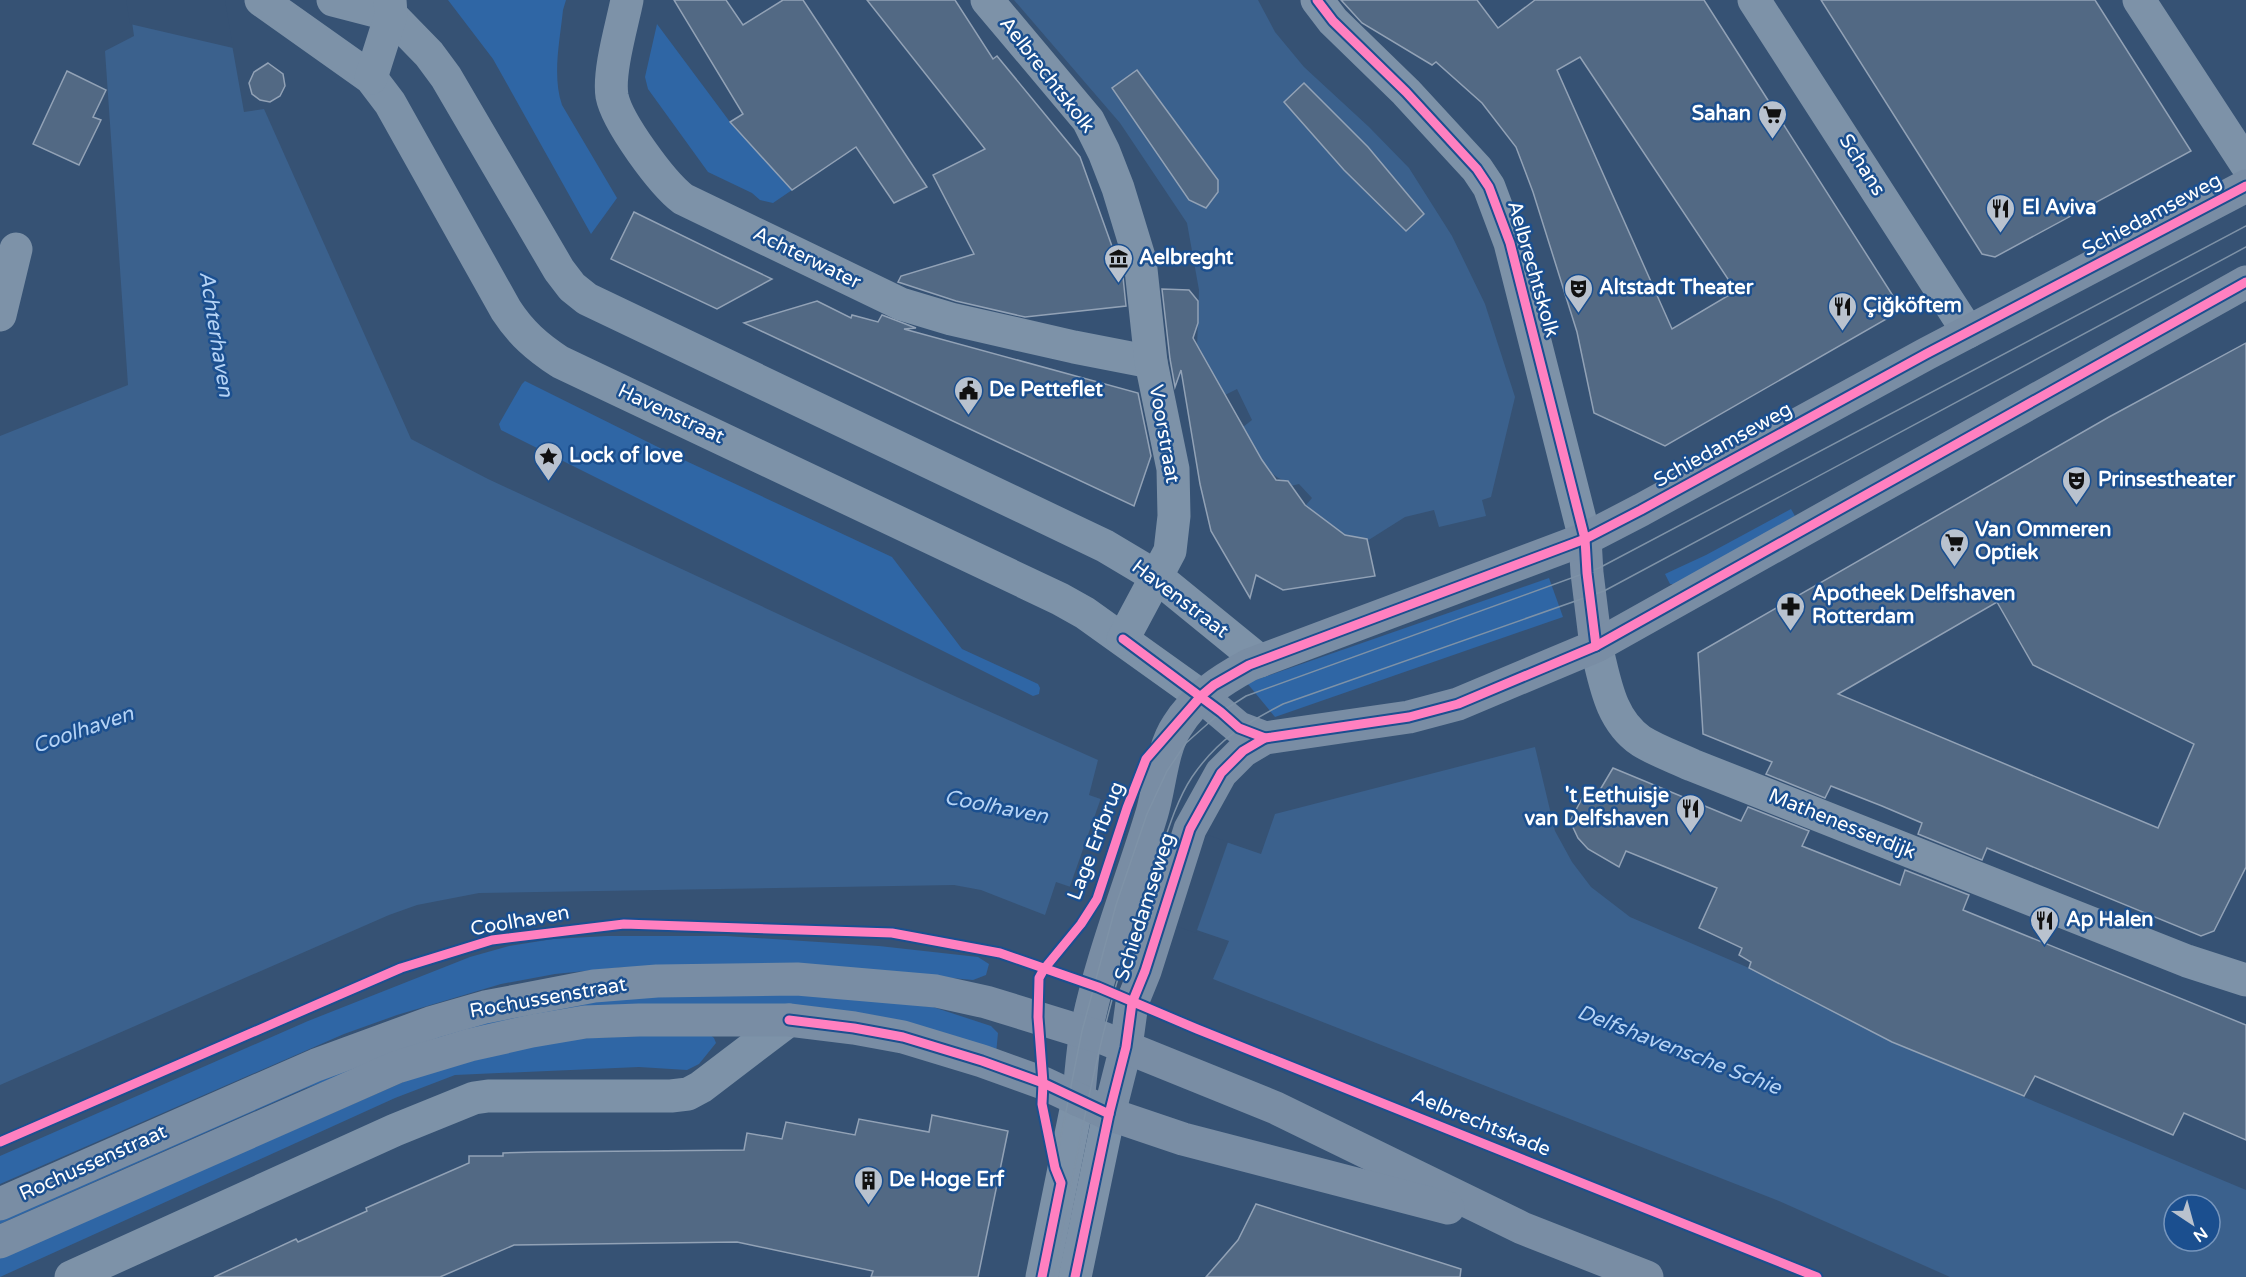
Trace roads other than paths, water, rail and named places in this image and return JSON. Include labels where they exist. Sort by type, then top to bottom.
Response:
[{"type":"street","name":"Havenstraat","points":[[261,0],[371,78],[390,104],[506,309],[537,347],[561,362],[1060,599],[1123,639],[1201,696]]},
{"type":"street","points":[[333,0],[390,7],[371,78]]},
{"type":"street","name":"Achterwater","points":[[627,0],[612,74],[612,97],[625,125],[650,161],[670,189],[683,198],[901,304],[951,319],[1151,362]]},
{"type":"street","name":"Aelbrechtskolk","points":[[987,0],[1088,120],[1104,152],[1118,188],[1140,260],[1151,362]]},
{"type":"street","name":"Aelbrechtskolk","points":[[1317,0],[1333,21],[1406,92],[1469,161],[1489,187],[1510,243],[1585,539]]},
{"type":"street","name":"Schans","points":[[1754,0],[1968,332]]},
{"type":"street","points":[[2139,0],[2246,165]]},
{"type":"street","name":"Havenstraat","points":[[390,7],[446,77],[559,270],[572,287],[594,303],[1094,541],[1157,577],[1260,661]]},
{"type":"street","name":"Schiedamseweg","points":[[1078,1100],[1086,1032],[1120,906],[1151,816],[1171,736],[1201,696],[1214,685],[1260,661],[1585,539],[1968,332],[2246,186]]},
{"type":"street","points":[[0,315],[16,249]]},
{"type":"street","name":"Schiedamseweg","points":[[1109,1114],[1126,1047],[1132,1003],[1145,971],[1190,829],[1221,773],[1243,751],[1265,738],[1409,717],[1458,704],[1596,646],[2246,282]]},
{"type":"street","name":"Voorstraat","points":[[1123,639],[1170,551],[1174,516],[1172,460],[1151,362]]},
{"type":"street","name":"Mathenesserdijk","points":[[1585,539],[1588,589],[1596,646],[1615,712],[1627,730],[1649,745],[1692,765],[2187,961],[2244,974]]},
{"type":"street","points":[[1201,696],[1239,728],[1265,738]]},
{"type":"street","name":"Rochussenstraat","points":[[0,1204],[316,1065],[378,1041],[484,1008],[594,986],[729,978],[797,979],[936,991],[986,1002],[1086,1032],[1126,1047]]},
{"type":"street","points":[[71,1277],[395,1130],[474,1098],[688,1094],[701,1087],[789,1020]]},
{"type":"street","name":"Rochussenstraat","points":[[0,1242],[397,1067],[470,1045],[585,1022],[789,1020],[854,1028],[903,1037],[1033,1079],[1109,1114]]},
{"type":"street","points":[[1126,1047],[1276,1108],[1522,1228],[1647,1277]]},
{"type":"street","points":[[1042,1277],[1078,1100]]},
{"type":"street","points":[[1075,1277],[1109,1114],[1183,1139],[1522,1228]]},
{"type":"water","points":[[129,0],[224,0],[244,112],[264,109],[411,439],[488,479],[959,698],[1098,760],[1089,795],[1261,854],[1275,814],[1535,747],[1555,831],[1572,862],[1591,887],[1630,917],[1749,968],[1892,1042],[2246,1190],[2246,1277],[1950,1277],[1779,1201],[1213,979],[1229,941],[1056,882],[1045,915],[981,890],[954,885],[479,893],[417,905],[389,915],[0,1085],[0,436],[128,385],[105,51],[134,36]]},
{"type":"water","points":[[1014,0],[1258,0],[1275,32],[1304,67],[1369,127],[1409,168],[1452,236],[1485,304],[1515,397],[1491,497],[1482,500],[1486,516],[1439,527],[1434,510],[1405,517],[1367,541],[1367,538],[1345,535],[1306,505],[1312,498],[1299,484],[1291,486],[1288,481],[1280,479],[1267,468],[1243,427],[1252,420],[1237,389],[1225,395],[1209,379],[1200,348],[1197,348],[1199,290],[1187,223],[1120,123]]},
{"type":"tram line","points":[[1033,1277],[1082,1031],[1116,905],[1147,814],[1167,771],[1186,743],[1221,712],[1246,696],[1599,568],[2246,226]]},
{"type":"tram line","points":[[1053,1277],[1096,1066],[1122,965],[1180,799],[1202,764],[1232,734],[1283,704],[1604,591],[2246,247]]},
{"type":"place","name":"Sahan","points":[[1772,140]]},
{"type":"place","name":"El Aviva","points":[[2001,234]]},
{"type":"place","name":"Aelbreght","points":[[1118,284]]},
{"type":"place","name":"Altstadt Theater","points":[[1578,314]]},
{"type":"place","name":"Çiğköftem","points":[[1842,332]]},
{"type":"place","name":"De Petteflet","points":[[968,416]]},
{"type":"place","name":"Lock of love","points":[[548,482]]},
{"type":"place","name":"Prinsestheater","points":[[2077,506]]},
{"type":"place","name":"Van Ommeren Optiek","points":[[1954,568]]},
{"type":"place","name":"Apotheek Delfshaven Rotterdam","points":[[1791,632]]},
{"type":"place","name":"'t Eethuisje van Delfshaven","points":[[1690,834]]},
{"type":"place","name":"Ap Halen","points":[[2045,946]]},
{"type":"place","name":"De Hoge Erf","points":[[868,1206]]},
{"type":"water label","name":"Achterhaven","points":[[216,334]]},
{"type":"water label","name":"Coolhaven","points":[[83,730]]},
{"type":"water label","name":"Coolhaven","points":[[996,807]]},
{"type":"water label","name":"Delfshavensche Schie","points":[[1679,1050]]}]
